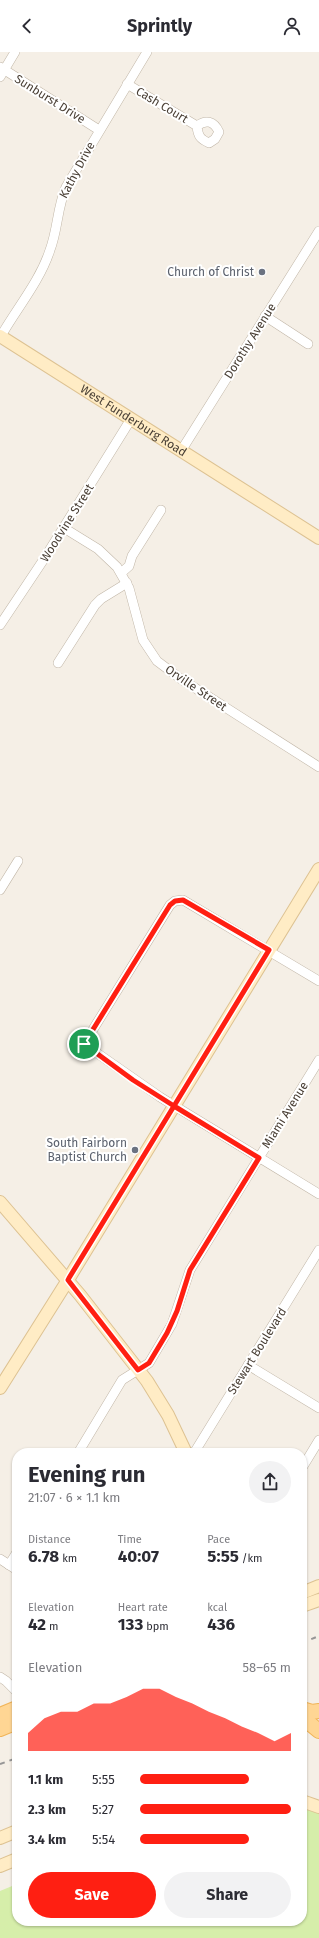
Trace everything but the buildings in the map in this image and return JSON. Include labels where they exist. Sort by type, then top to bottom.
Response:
[{"type":"main road","points":[[0,1715],[12,1710]]},
{"type":"main road","points":[[307,1710],[312,1712],[319,1711]]},
{"type":"main road","points":[[307,1720],[319,1731]]},
{"type":"main road","points":[[0,1729],[12,1724]]},
{"type":"street","points":[[1,71],[15,52]]},
{"type":"street","name":"Kathy Drive","points":[[0,336],[47,259],[53,242],[60,200],[66,187],[147,52]]},
{"type":"street","name":"Sunburst Drive","points":[[1,71],[99,130]]},
{"type":"street","name":"Cash Court","points":[[127,84],[197,126]]},
{"type":"street","name":"Dorothy Avenue","points":[[181,451],[319,231]]},
{"type":"street","points":[[265,316],[308,344]]},
{"type":"street","name":"West Funderburg Road","points":[[0,336],[319,538]]},
{"type":"street","name":"Woodvine Street","points":[[0,626],[64,528],[131,420]]},
{"type":"street","points":[[122,573],[129,566],[132,556],[161,510]]},
{"type":"street","name":"Orville Street","points":[[64,528],[98,549],[112,561],[122,573],[133,598],[140,633],[147,648],[157,661],[181,679],[319,767]]},
{"type":"street","points":[[58,663],[95,605],[101,599],[127,583]]},
{"type":"street","points":[[0,890],[18,861]]},
{"type":"street","points":[[0,1388],[68,1280],[319,869]]},
{"type":"street","points":[[319,981],[269,950],[181,900],[175,901],[170,905],[84,1044],[133,1080],[319,1194]]},
{"type":"street","name":"Miami Avenue","points":[[81,1448],[122,1380],[149,1363],[167,1333],[177,1311],[190,1270],[319,1060]]},
{"type":"street","points":[[0,1202],[68,1280],[138,1370],[168,1415],[184,1448]]},
{"type":"street","name":"Stewart Boulevard","points":[[197,1448],[319,1250]]},
{"type":"street","points":[[248,1365],[319,1408]]},
{"type":"street","points":[[307,1460],[319,1440]]},
{"type":"street","points":[[0,1559],[12,1567]]},
{"type":"street","points":[[307,1591],[319,1586]]},
{"type":"street","points":[[307,1604],[319,1600]]},
{"type":"street","points":[[0,1677],[12,1688]]},
{"type":"street","points":[[307,1795],[319,1798]]},
{"type":"street","points":[[307,1803],[319,1807]]},
{"type":"street","points":[[0,1838],[12,1833]]},
{"type":"street","points":[[0,1866],[12,1861]]},
{"type":"green space","points":[[307,1807],[319,1811],[319,1938],[0,1938],[0,1891],[12,1886],[12,1926],[307,1926]]},
{"type":"railway","points":[[307,1641],[319,1636]]},
{"type":"railway","points":[[0,1764],[12,1760]]},
{"type":"place","name":"Church of Christ","points":[[262,272]]},
{"type":"place","name":"South Fairborn Baptist Church","points":[[135,1150]]},
{"type":"route","points":[[84,1044],[133,1080],[174,1106],[128,1179],[68,1280],[138,1370],[149,1363],[167,1333],[177,1311],[185,1281],[190,1270],[259,1158],[174,1106],[269,950],[183,900],[172,902],[84,1044]]}]
